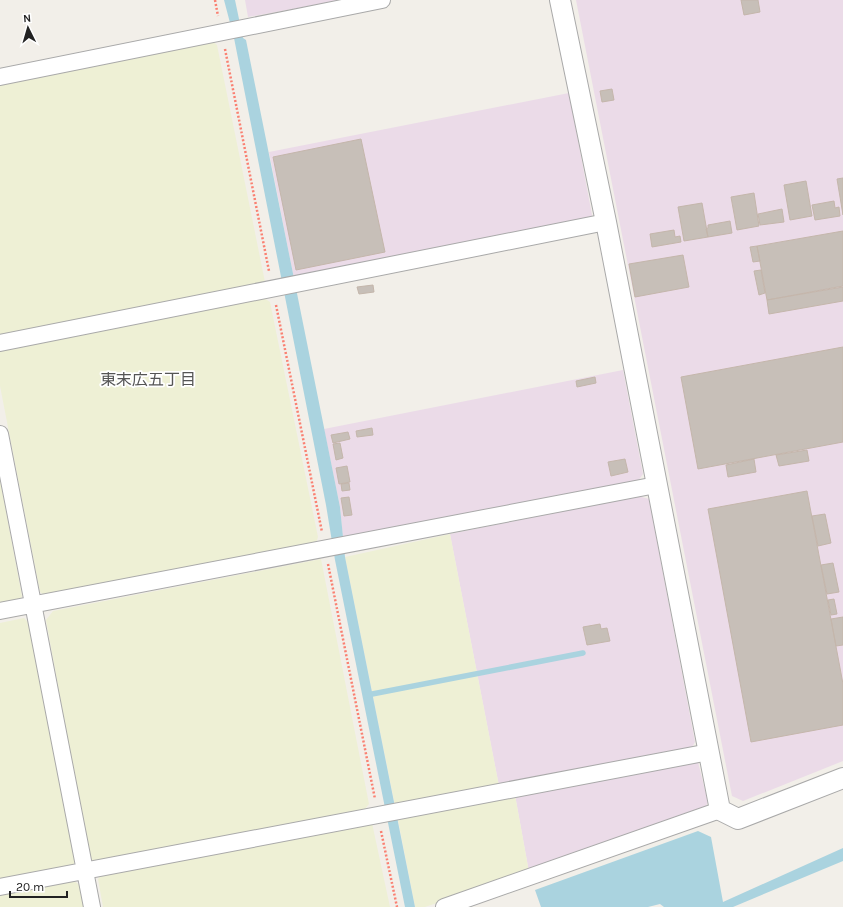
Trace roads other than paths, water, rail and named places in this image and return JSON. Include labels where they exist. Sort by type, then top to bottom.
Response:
[{"type":"street","points":[[0,77],[382,0]]},
{"type":"street","points":[[560,0],[606,222],[720,810]]},
{"type":"street","points":[[0,343],[606,222]]},
{"type":"street","points":[[0,434],[32,605],[92,907]]},
{"type":"street","points":[[0,611],[656,484]]},
{"type":"street","points":[[0,887],[709,752]]},
{"type":"street","points":[[444,907],[720,810],[738,819],[843,778]]},
{"type":"water","points":[[224,0],[235,0],[243,38],[246,40],[340,507],[345,557],[415,907],[405,907],[335,560],[326,505],[234,38]]},
{"type":"water","points":[[698,831],[711,837],[723,902],[843,848],[843,861],[733,907],[664,907],[660,904],[648,907],[541,907],[535,890]]},
{"type":"waterway","points":[[367,695],[583,653]]},
{"type":"district","name":"東末広五丁目","points":[[148,379]]}]
